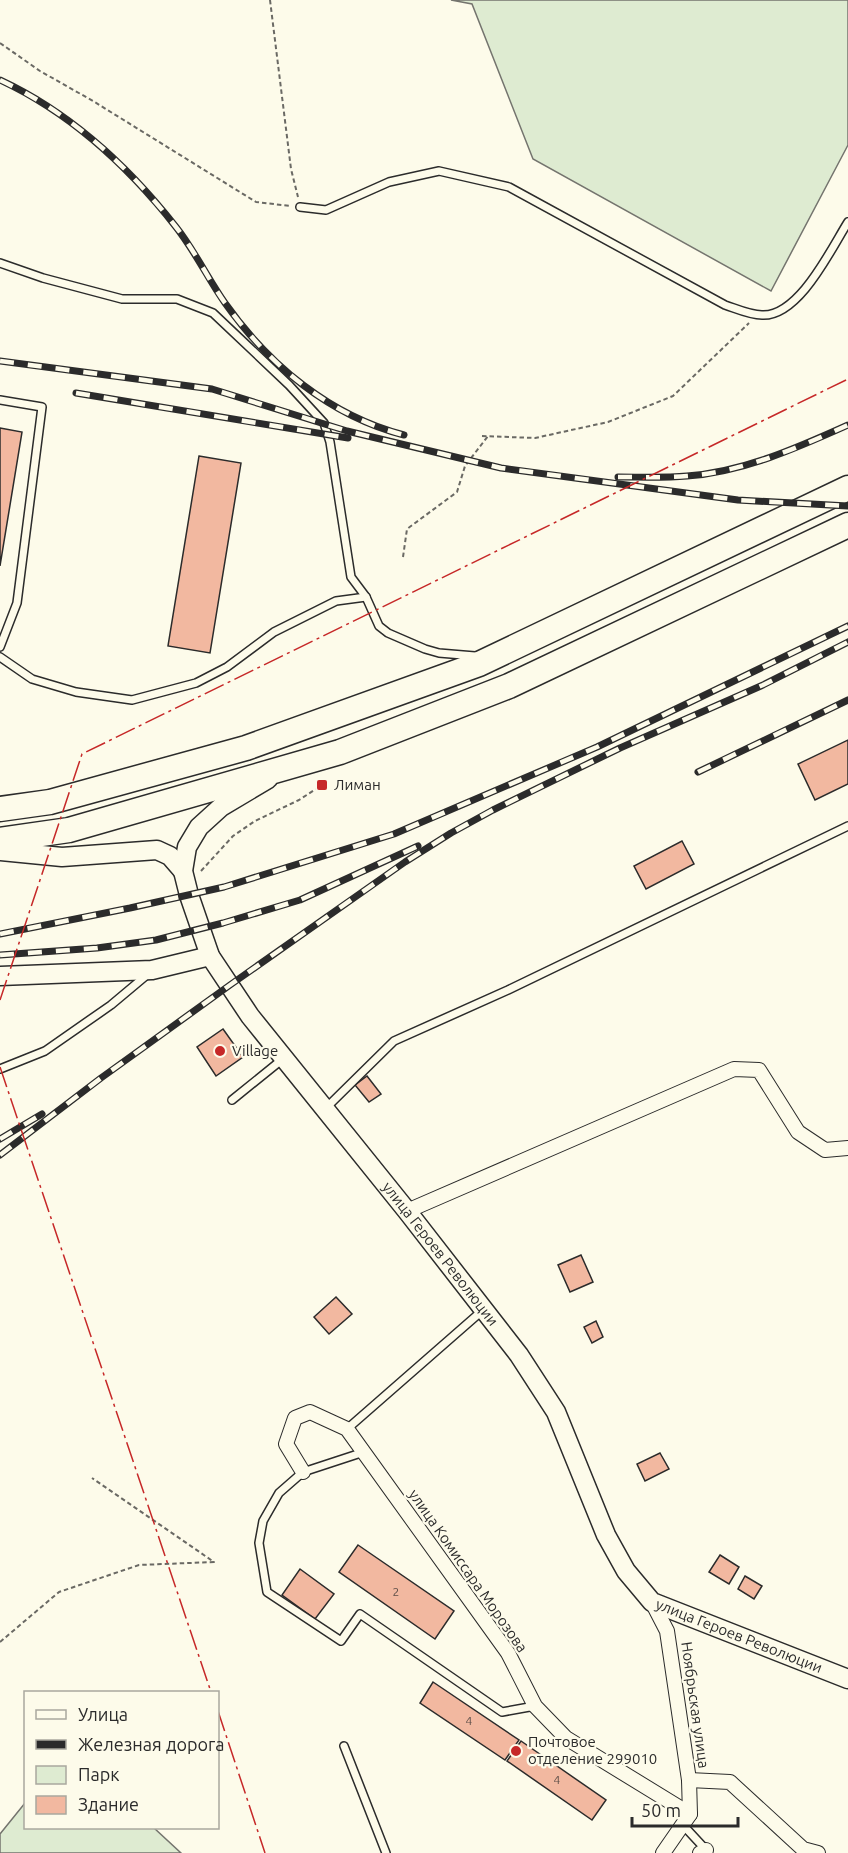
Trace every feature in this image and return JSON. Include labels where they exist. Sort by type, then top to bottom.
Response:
[{"type":"highway","points":[[0,809],[50,802],[246,748],[493,658],[848,488]]},
{"type":"highway","points":[[0,840],[69,830],[340,752],[509,686],[848,525]]},
{"type":"main road","points":[[185,879],[187,847],[199,827],[221,807],[286,769]]},
{"type":"main road","points":[[0,851],[62,857],[157,850],[170,856],[185,879]]},
{"type":"main road","name":"улица Героев Революции","points":[[185,879],[210,956],[250,1016],[519,1355],[556,1412],[606,1535],[626,1571],[652,1602],[848,1679]]},
{"type":"main road","points":[[0,976],[152,970],[210,956]]},
{"type":"street","points":[[407,1211],[734,1069],[759,1070],[798,1132],[825,1150],[848,1148]]},
{"type":"street","points":[[303,1472],[286,1444],[295,1418],[310,1412],[348,1429]]},
{"type":"street","name":"улица Комиссара Морозова","points":[[348,1429],[454,1581],[508,1653],[535,1706],[566,1738],[686,1818]]},
{"type":"street","name":"Ноябрьская улица","points":[[652,1602],[667,1631],[689,1780],[686,1818]]},
{"type":"street","name":"Ноябрьская улица","points":[[689,1780],[730,1782],[803,1849],[818,1853]]},
{"type":"street","points":[[663,1853],[686,1818]]},
{"type":"lane","points":[[300,207],[326,210],[389,182],[440,171],[481,180],[509,187],[725,305],[763,316],[784,310],[801,293],[848,222]]},
{"type":"lane","points":[[0,263],[43,278],[122,299],[177,299],[213,313],[289,385],[324,423],[330,442],[351,577],[366,597],[379,626],[388,633],[439,653],[493,658]]},
{"type":"lane","points":[[0,400],[42,407],[17,603],[0,647]]},
{"type":"lane","points":[[0,657],[32,679],[76,692],[132,700],[196,683],[227,667],[274,632],[336,601],[366,597]]},
{"type":"lane","points":[[325,1109],[394,1041],[508,990],[848,826]]},
{"type":"lane","points":[[0,1069],[45,1051],[111,1005],[152,970]]},
{"type":"lane","points":[[232,1100],[284,1058]]},
{"type":"lane","points":[[348,1429],[483,1310]]},
{"type":"lane","points":[[364,1452],[303,1472],[279,1493],[263,1521],[259,1543],[267,1592],[341,1641],[360,1614],[502,1712],[535,1706]]},
{"type":"lane","points":[[344,1746],[386,1853]]},
{"type":"lane","name":"улица Комиссара Морозова","points":[[686,1818],[705,1852]]},
{"type":"path","points":[[0,43],[40,71],[93,101],[256,202],[300,207],[291,169],[270,0]]},
{"type":"path","points":[[482,436],[535,438],[608,422],[673,396],[758,315]]},
{"type":"path","points":[[403,557],[407,529],[457,492],[465,466],[488,436]]},
{"type":"path","points":[[185,879],[233,836],[255,821],[299,800],[322,785]]},
{"type":"path","points":[[0,1642],[58,1592],[139,1565],[214,1562],[92,1478]]},
{"type":"green space","points":[[451,0],[848,0],[848,145],[771,291],[533,159],[472,4]]},
{"type":"green space","points":[[24,1804],[24,1829],[155,1829],[181,1853],[0,1853],[0,1834]]},
{"type":"building","points":[[0,428],[22,432],[0,566]]},
{"type":"building","points":[[199,456],[241,463],[210,653],[168,646]]},
{"type":"building","points":[[848,740],[848,784],[815,800],[798,764]]},
{"type":"building","points":[[682,841],[694,864],[646,889],[634,866]]},
{"type":"building","points":[[223,1029],[243,1057],[216,1076],[197,1047]]},
{"type":"building","points":[[367,1076],[381,1094],[369,1102],[355,1085]]},
{"type":"building","points":[[581,1255],[593,1282],[570,1292],[558,1265]]},
{"type":"building","points":[[336,1297],[352,1314],[329,1334],[314,1317]]},
{"type":"building","points":[[596,1321],[603,1337],[592,1343],[584,1327]]},
{"type":"building","points":[[660,1453],[669,1469],[645,1481],[637,1464]]},
{"type":"building","points":[[358,1545],[454,1611],[435,1639],[339,1572]]},
{"type":"building","points":[[720,1555],[739,1567],[729,1584],[709,1572]]},
{"type":"building","points":[[300,1569],[334,1594],[315,1619],[282,1595]]},
{"type":"building","points":[[745,1576],[762,1586],[754,1599],[738,1589]]},
{"type":"building","points":[[433,1682],[519,1740],[505,1760],[420,1703]]},
{"type":"building","points":[[521,1741],[606,1800],[592,1820],[507,1761]]},
{"type":"railway","points":[[0,80],[51,108],[118,162],[183,236],[242,326],[281,367],[326,401],[351,415],[404,435]]},
{"type":"railway","points":[[0,361],[212,389],[347,431],[501,468],[738,500],[848,506]]},
{"type":"railway","points":[[76,393],[348,438]]},
{"type":"railway","points":[[618,477],[678,477],[729,470],[769,458],[848,425]]},
{"type":"railway","points":[[0,934],[224,887],[394,834],[597,747],[848,626]]},
{"type":"railway","points":[[0,1155],[101,1078],[230,985],[405,862],[451,833],[620,748],[763,685],[848,642]]},
{"type":"railway","points":[[698,772],[848,700]]},
{"type":"railway","points":[[0,955],[97,948],[156,940],[223,923],[300,900],[418,846]]},
{"type":"railway","points":[[0,1139],[42,1114]]},
{"type":"power","points":[[0,1000],[82,754],[848,379]]},
{"type":"power","points":[[0,1067],[211,1691]]},
{"type":"power","points":[[219,1714],[265,1853]]},
{"type":"place","name":"Лиман","points":[[322,785]]},
{"type":"place","name":"Village","points":[[220,1051]]},
{"type":"place","name":"Почтовое отделение 299010","points":[[516,1751]]}]
